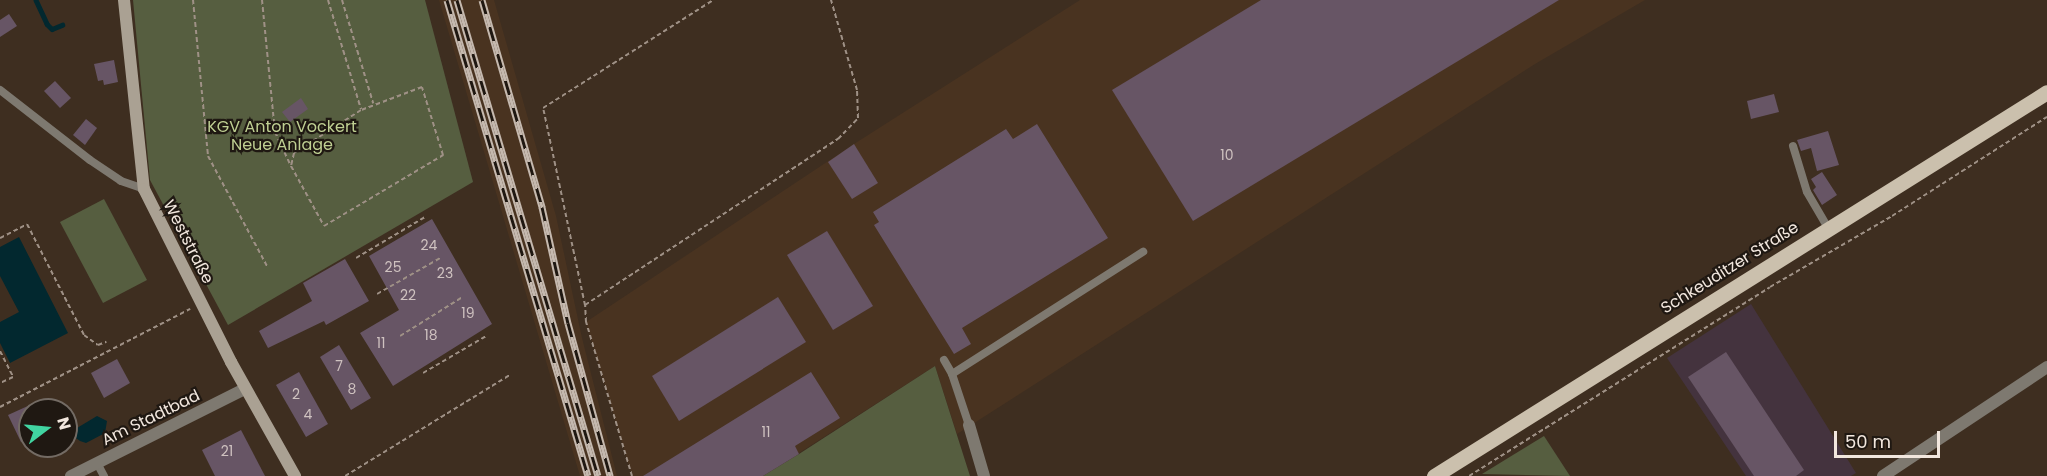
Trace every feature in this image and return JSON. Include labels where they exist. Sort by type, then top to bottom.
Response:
[{"type":"main road","name":"Weststraße","points":[[124,0],[144,189],[245,389],[295,476]]},
{"type":"main road","name":"Schkeuditzer Straße","points":[[1434,476],[2047,92]]},
{"type":"street","points":[[1883,476],[2047,367]]},
{"type":"street","name":"Am Stadtbad","points":[[71,476],[245,389]]},
{"type":"street","points":[[969,425],[984,476]]},
{"type":"lane","points":[[0,90],[90,160],[120,180],[144,189]]},
{"type":"lane","points":[[1792,146],[1807,192],[1828,228]]},
{"type":"lane","points":[[952,375],[1143,252]]},
{"type":"lane","points":[[944,360],[952,375],[969,425]]},
{"type":"lane","points":[[97,463],[104,476]]},
{"type":"path","points":[[193,0],[208,156],[268,268]]},
{"type":"path","points":[[262,0],[275,132],[291,166],[324,226],[443,155],[422,87],[373,103],[361,110],[294,153],[291,166]]},
{"type":"path","points":[[328,0],[361,110]]},
{"type":"path","points":[[342,0],[373,103]]},
{"type":"path","points":[[632,476],[586,322],[585,304],[543,108],[713,0]]},
{"type":"path","points":[[585,304],[838,139],[858,118],[857,90],[831,0]]},
{"type":"path","points":[[1469,476],[1770,287],[1892,216],[2047,117]]},
{"type":"path","points":[[356,258],[425,217]]},
{"type":"path","points":[[0,238],[27,224],[84,334],[98,345],[106,342]]},
{"type":"path","points":[[377,294],[440,258]]},
{"type":"path","points":[[400,336],[461,298]]},
{"type":"path","points":[[0,406],[201,303]]},
{"type":"path","points":[[423,374],[486,336]]},
{"type":"path","points":[[0,351],[13,376],[0,383]]},
{"type":"path","points":[[345,476],[510,375]]},
{"type":"path","points":[[1476,472],[1479,476]]},
{"type":"shaded area","points":[[439,0],[494,0],[556,216],[582,338],[617,476],[580,476]]},
{"type":"shaded area","points":[[1080,0],[1645,0],[1535,64],[957,434],[935,366],[763,476],[632,476],[586,322],[854,144]]},
{"type":"shaded area","points":[[1751,304],[1856,473],[1851,476],[1746,476],[1667,358]]},
{"type":"green space","name":"KGV Anton Vockert Neue Anlage","points":[[133,0],[425,0],[473,182],[228,325],[150,180]]},
{"type":"green space","points":[[104,199],[147,280],[103,303],[60,222]]},
{"type":"green space","points":[[935,366],[970,476],[763,476],[799,454]]},
{"type":"green space","points":[[1544,436],[1570,476],[1482,474]]},
{"type":"water","points":[[19,237],[68,333],[10,363],[0,343],[0,322],[19,312],[0,276],[0,247]]},
{"type":"water","points":[[97,416],[107,421],[105,433],[86,443],[78,440],[78,427]]},
{"type":"building","points":[[1261,0],[1559,0],[1193,221],[1112,90]]},
{"type":"building","points":[[9,14],[17,26],[0,37],[0,20]]},
{"type":"building","points":[[114,60],[118,82],[104,85],[103,80],[98,81],[94,64]]},
{"type":"building","points":[[55,81],[71,98],[60,108],[44,91]]},
{"type":"building","points":[[1774,94],[1779,112],[1751,119],[1747,101]]},
{"type":"building","points":[[301,98],[308,109],[290,122],[282,112]]},
{"type":"building","points":[[86,119],[97,128],[85,145],[73,135]]},
{"type":"building","points":[[1037,124],[1108,238],[962,328],[971,344],[954,354],[874,225],[879,222],[873,212],[1006,129],[1013,139]]},
{"type":"building","points":[[1828,131],[1839,165],[1817,171],[1811,148],[1801,151],[1797,140]]},
{"type":"building","points":[[854,144],[878,183],[852,199],[828,162]]},
{"type":"building","points":[[1822,172],[1837,195],[1822,205],[1813,190],[1816,187],[1811,179]]},
{"type":"building","points":[[432,219],[492,324],[393,386],[360,333],[399,310],[369,256]]},
{"type":"building","points":[[827,231],[873,306],[833,330],[787,255]]},
{"type":"building","points":[[345,259],[369,301],[326,325],[324,321],[268,348],[259,331],[312,301],[303,283]]},
{"type":"building","points":[[778,297],[806,342],[679,421],[652,376]]},
{"type":"building","points":[[339,345],[371,398],[351,410],[320,357]]},
{"type":"building","points":[[1726,352],[1804,470],[1796,476],[1754,476],[1688,377]]},
{"type":"building","points":[[117,359],[130,383],[104,398],[91,373]]},
{"type":"building","points":[[299,372],[328,424],[306,437],[276,385]]},
{"type":"building","points":[[811,372],[840,418],[795,446],[799,454],[763,476],[643,476]]},
{"type":"building","points":[[18,410],[18,436],[8,415]]},
{"type":"building","points":[[241,430],[265,476],[215,476],[202,450]]},
{"type":"waterway","points":[[36,0],[47,24],[52,29],[62,25]]},
{"type":"railway","points":[[447,0],[588,476]]},
{"type":"railway","points":[[457,0],[598,476]]},
{"type":"railway","points":[[482,0],[542,207],[568,323],[610,476]]}]
